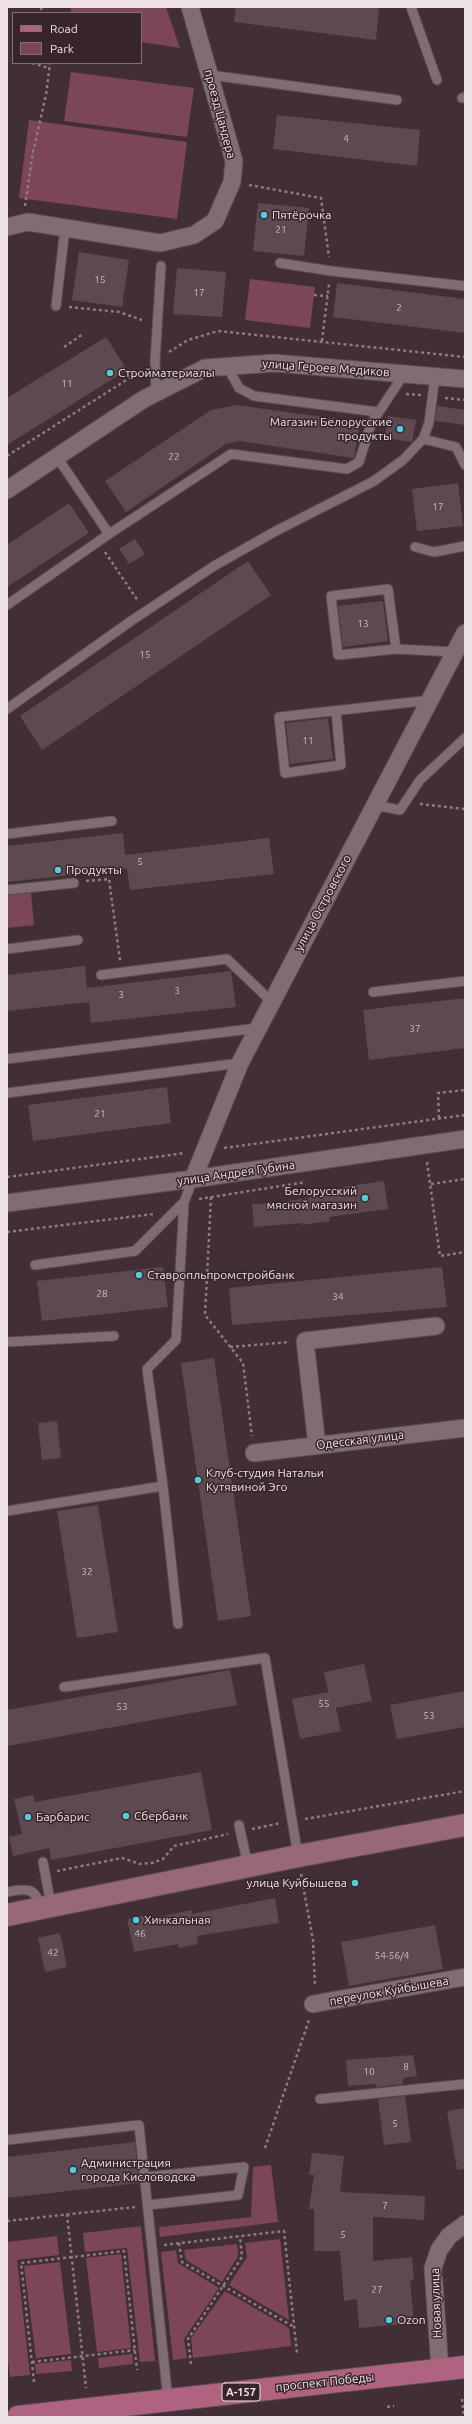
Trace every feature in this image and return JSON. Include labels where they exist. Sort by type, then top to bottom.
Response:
[{"type":"main road","name":"проспект Победы","points":[[18,2417],[465,2367]]},
{"type":"street","name":"проезд Цандера","points":[[7,228],[28,222],[160,243],[194,235],[215,221],[232,182],[234,161],[190,7]]},
{"type":"street","name":"улица Героев Медиков","points":[[7,490],[156,393],[205,368],[274,363],[465,379]]},
{"type":"street","name":"улица Островского","points":[[193,1179],[240,1063],[465,633]]},
{"type":"street","name":"улица Андрея Губина","points":[[7,1203],[193,1179],[465,1139]]},
{"type":"street","points":[[317,1445],[305,1341],[436,1326]]},
{"type":"street","name":"Одесская улица","points":[[254,1453],[465,1428]]},
{"type":"street","points":[[7,1915],[298,1856],[465,1825]]},
{"type":"street","name":"переулок Куйбышева","points":[[313,2004],[465,1977]]},
{"type":"street","name":"Новая улица","points":[[440,2370],[433,2268],[439,2250],[449,2236],[465,2224]]},
{"type":"lane","points":[[411,7],[437,80]]},
{"type":"lane","points":[[210,75],[396,100]]},
{"type":"lane","points":[[56,306],[65,228]]},
{"type":"lane","points":[[280,263],[331,271],[465,286]]},
{"type":"lane","points":[[156,393],[155,361],[161,266]]},
{"type":"lane","points":[[227,366],[239,388],[254,396],[378,412]]},
{"type":"lane","points":[[7,605],[109,534],[231,454],[347,469],[358,462],[371,424],[404,374]]},
{"type":"lane","points":[[7,709],[131,621],[214,566],[280,529],[374,481],[403,460],[423,439],[429,423],[435,376]]},
{"type":"lane","points":[[423,439],[456,447],[465,465]]},
{"type":"lane","points":[[56,457],[109,534]]},
{"type":"lane","points":[[415,547],[434,552],[465,546]]},
{"type":"lane","points":[[396,649],[388,589],[331,596],[338,655],[396,649],[455,652]]},
{"type":"lane","points":[[336,711],[341,766],[285,774],[278,717],[431,700]]},
{"type":"lane","points":[[374,805],[400,810],[420,780],[465,738]]},
{"type":"lane","points":[[7,834],[112,822]]},
{"type":"lane","points":[[7,890],[74,882]]},
{"type":"lane","points":[[7,949],[78,940]]},
{"type":"lane","points":[[100,975],[226,959],[272,1002]]},
{"type":"lane","points":[[373,992],[465,981]]},
{"type":"lane","points":[[7,1059],[258,1028]]},
{"type":"lane","points":[[7,1093],[240,1063]]},
{"type":"lane","points":[[178,1624],[163,1486],[147,1369],[176,1340],[184,1202],[193,1179]]},
{"type":"lane","points":[[35,1265],[135,1251],[184,1202]]},
{"type":"lane","points":[[7,1342],[114,1336]]},
{"type":"lane","points":[[7,1511],[163,1486]]},
{"type":"lane","points":[[64,1687],[265,1658],[298,1856]]},
{"type":"lane","points":[[239,1825],[248,1866]]},
{"type":"lane","points":[[43,1862],[46,1907]]},
{"type":"lane","points":[[7,1892],[21,1890],[31,1891],[46,1907]]},
{"type":"lane","points":[[320,2099],[465,2084]]},
{"type":"lane","points":[[7,2140],[139,2125],[168,2400]]},
{"type":"lane","points":[[145,2176],[244,2167],[238,2195],[148,2205]]},
{"type":"path","points":[[35,64],[49,68]]},
{"type":"path","points":[[24,209],[32,152],[46,95],[50,64]]},
{"type":"path","points":[[232,182],[321,198],[331,271],[322,341]]},
{"type":"path","points":[[314,295],[328,296]]},
{"type":"path","points":[[56,306],[119,312],[142,320]]},
{"type":"path","points":[[64,347],[83,334]]},
{"type":"path","points":[[98,542],[129,588]]},
{"type":"path","points":[[405,802],[465,809]]},
{"type":"path","points":[[74,882],[109,879],[122,973]]},
{"type":"path","points":[[439,1118],[438,1093],[465,1090]]},
{"type":"path","points":[[7,1177],[465,1115]]},
{"type":"path","points":[[428,1162],[440,1256],[465,1252]]},
{"type":"path","points":[[431,1184],[465,1179]]},
{"type":"path","points":[[211,1197],[205,1315],[243,1363],[254,1453]]},
{"type":"path","points":[[7,1232],[174,1211]]},
{"type":"path","points":[[230,1347],[305,1341]]},
{"type":"path","points":[[7,2221],[148,2205]]},
{"type":"path","points":[[67,2214],[86,2388]]},
{"type":"path","points":[[166,2245],[284,2231],[298,2353]]},
{"type":"path","points":[[191,2364],[188,2339],[242,2257],[240,2236]]},
{"type":"path","points":[[179,2243],[182,2262],[295,2328]]},
{"type":"path","points":[[34,2382],[20,2263],[124,2251],[137,2370]]},
{"type":"path","points":[[32,2362],[135,2350]]},
{"type":"path","points":[[462,2399],[464,2417]]},
{"type":"path","points":[[387,2407],[394,2406]]},
{"type":"green space","points":[[71,7],[166,7],[180,48],[142,42],[142,12],[71,12]]},
{"type":"green space","points":[[71,72],[194,88],[187,137],[64,121]]},
{"type":"green space","points":[[29,120],[187,142],[177,219],[19,198]]},
{"type":"green space","points":[[250,279],[315,287],[310,328],[245,320]]},
{"type":"green space","points":[[31,893],[34,925],[7,928],[7,895]]},
{"type":"green space","points":[[271,2165],[278,2222],[160,2237],[159,2227],[251,2217],[253,2167]]},
{"type":"green space","points":[[141,2226],[155,2361],[140,2362],[127,2248],[85,2252],[83,2233]]},
{"type":"green space","points":[[57,2236],[59,2255],[17,2260],[30,2375],[10,2377],[7,2353],[7,2242]]},
{"type":"green space","points":[[280,2239],[289,2320],[229,2285],[247,2257],[245,2243]]},
{"type":"green space","points":[[237,2244],[238,2256],[222,2282],[186,2260],[184,2250]]},
{"type":"green space","points":[[176,2250],[178,2263],[219,2288],[184,2339],[187,2358],[173,2360],[161,2252]]},
{"type":"green space","points":[[121,2254],[131,2348],[97,2352],[86,2258]]},
{"type":"green space","points":[[60,2262],[71,2354],[36,2358],[24,2266]]},
{"type":"green space","points":[[225,2291],[289,2328],[291,2346],[193,2358],[191,2338]]},
{"type":"green space","points":[[132,2354],[133,2364],[99,2368],[98,2358]]},
{"type":"green space","points":[[71,2360],[72,2371],[36,2374],[35,2364]]},
{"type":"building","points":[[236,7],[379,7],[376,40],[234,22]]},
{"type":"building","points":[[277,115],[420,130],[417,166],[273,149]]},
{"type":"building","points":[[258,203],[309,208],[304,256],[253,251]]},
{"type":"building","points":[[79,252],[129,260],[122,307],[72,300]]},
{"type":"building","points":[[177,268],[226,272],[222,317],[173,314]]},
{"type":"building","points":[[337,283],[465,299],[465,333],[333,317]]},
{"type":"building","points":[[106,337],[127,370],[7,445],[7,398]]},
{"type":"building","points":[[236,405],[360,422],[354,458],[239,441],[226,444],[126,512],[105,481],[211,410]]},
{"type":"building","points":[[437,406],[465,410],[465,425],[435,421]]},
{"type":"building","name":"Магазин Белорусские продукты","points":[[388,416],[416,420],[412,442],[385,438]]},
{"type":"building","points":[[458,483],[463,526],[417,531],[412,489]]},
{"type":"building","points":[[69,503],[89,533],[7,587],[7,545]]},
{"type":"building","points":[[135,539],[145,554],[129,564],[119,549]]},
{"type":"building","points":[[248,561],[271,595],[42,750],[20,716]]},
{"type":"building","points":[[383,601],[388,641],[343,647],[338,606]]},
{"type":"building","points":[[328,718],[333,759],[290,764],[286,723]]},
{"type":"building","points":[[123,833],[125,855],[269,838],[274,874],[130,890],[127,869],[7,882],[7,846]]},
{"type":"building","points":[[85,966],[87,988],[231,971],[236,1007],[91,1023],[89,1002],[7,1011],[7,975]]},
{"type":"building","points":[[465,998],[465,1048],[369,1060],[363,1010]]},
{"type":"building","points":[[167,1087],[171,1123],[33,1141],[28,1105]]},
{"type":"building","points":[[384,1181],[388,1209],[329,1217],[330,1221],[302,1225],[302,1223],[254,1227],[252,1204],[278,1203],[343,1192],[342,1187]]},
{"type":"building","points":[[163,1267],[168,1307],[42,1321],[37,1281]]},
{"type":"building","points":[[442,1267],[447,1307],[232,1325],[229,1288]]},
{"type":"building","points":[[214,1358],[251,1616],[218,1621],[181,1363]]},
{"type":"building","points":[[57,1421],[61,1458],[42,1460],[38,1423]]},
{"type":"building","points":[[98,1505],[118,1632],[77,1638],[57,1511]]},
{"type":"building","points":[[364,1664],[372,1701],[336,1708],[341,1731],[300,1739],[292,1699],[328,1692],[324,1672]]},
{"type":"building","points":[[230,1670],[237,1705],[7,1746],[7,1710]]},
{"type":"building","points":[[465,1691],[465,1727],[397,1739],[390,1705]]},
{"type":"building","name":"Сбербанк","points":[[201,1772],[212,1830],[51,1860],[49,1848],[13,1856],[9,1837],[22,1834],[14,1799],[33,1795],[35,1802]]},
{"type":"building","points":[[275,1898],[279,1923],[197,1936],[198,1944],[179,1948],[178,1944],[134,1952],[127,1919],[147,1915],[148,1919],[192,1910],[192,1914]]},
{"type":"building","points":[[435,1925],[443,1969],[349,1986],[341,1942]]},
{"type":"building","points":[[60,1933],[67,1967],[45,1972],[38,1938]]},
{"type":"building","points":[[413,2055],[417,2076],[403,2078],[403,2084],[376,2087],[376,2084],[348,2086],[346,2060]]},
{"type":"building","points":[[405,2096],[411,2142],[384,2145],[378,2099]]},
{"type":"building","points":[[465,2108],[465,2169],[457,2170],[447,2111]]},
{"type":"building","name":"Администрация города Кисловодска","points":[[135,2142],[139,2183],[7,2198],[7,2157]]},
{"type":"building","points":[[312,2153],[344,2156],[340,2192],[425,2196],[424,2220],[373,2217],[373,2261],[412,2257],[414,2280],[410,2281],[414,2323],[359,2328],[357,2299],[344,2301],[340,2251],[314,2251],[314,2209],[309,2209],[314,2175],[309,2175]]},
{"type":"place","name":"Пятёрочка","points":[[264,215]]},
{"type":"place","name":"Стройматериалы","points":[[110,373]]},
{"type":"place","name":"Магазин Белорусские продукты","points":[[400,429]]},
{"type":"place","name":"Продукты","points":[[58,870]]},
{"type":"place","name":"Белорусский мясной магазин","points":[[365,1198]]},
{"type":"place","name":"Ставропльпромстройбанк","points":[[139,1275]]},
{"type":"place","name":"Клуб-студия Натальи Кутявиной Эго","points":[[198,1480]]},
{"type":"place","name":"Сбербанк","points":[[126,1816]]},
{"type":"place","name":"Барбарис","points":[[28,1817]]},
{"type":"place","name":"улица Куйбышева","points":[[355,1883]]},
{"type":"place","name":"Хинкальная","points":[[136,1920]]},
{"type":"place","name":"Администрация города Кисловодска","points":[[73,2170]]},
{"type":"place","name":"Ozon","points":[[389,2320]]}]
